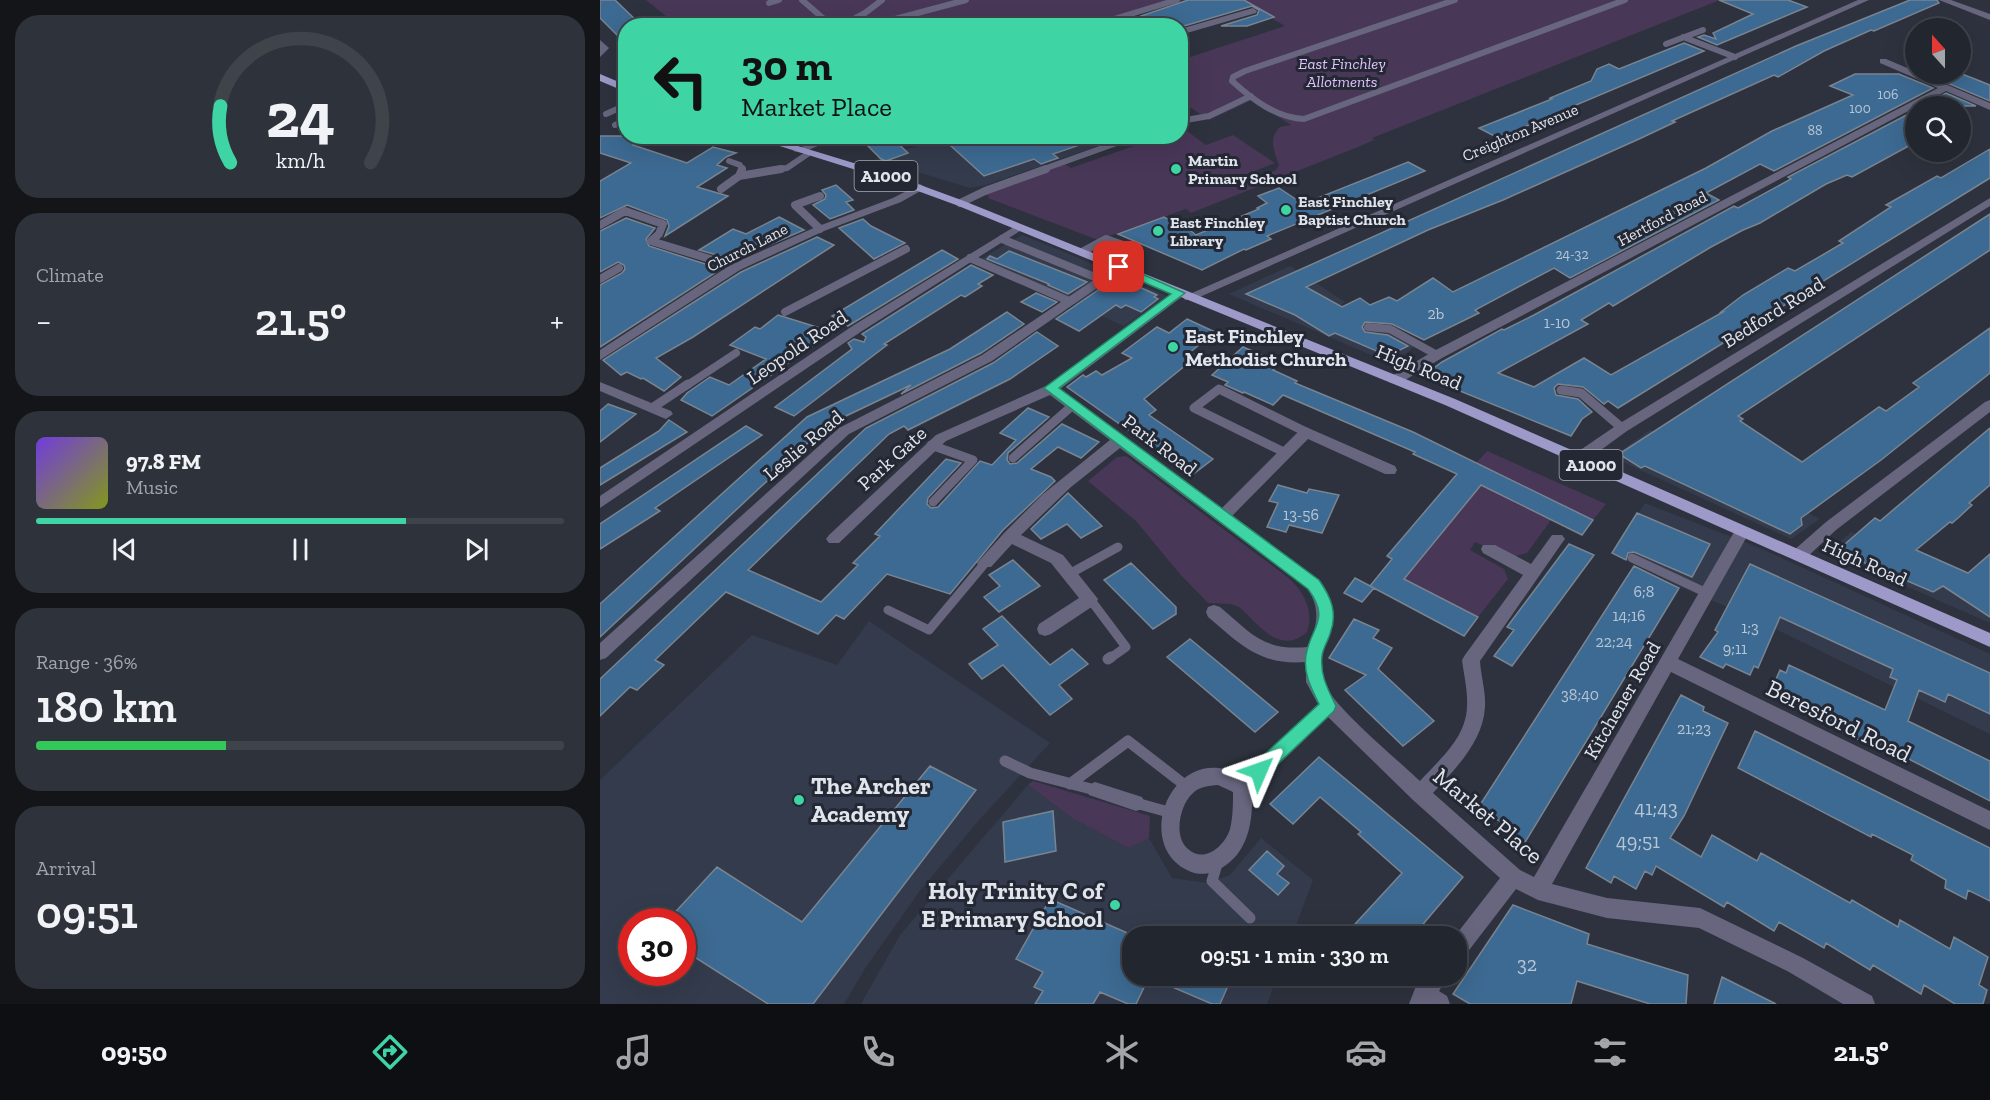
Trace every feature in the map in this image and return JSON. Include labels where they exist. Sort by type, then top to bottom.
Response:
[{"type":"main road","points":[[600,77],[618,85]]},
{"type":"main road","name":"High Road","points":[[777,144],[920,188],[1119,267],[1395,380],[1990,640]]},
{"type":"street","name":"Creighton Avenue","points":[[1184,295],[1865,0]]},
{"type":"street","points":[[1943,0],[1990,17]]},
{"type":"street","points":[[1188,30],[1253,11]]},
{"type":"street","points":[[600,43],[605,48],[600,54]]},
{"type":"street","points":[[1883,61],[1990,107]]},
{"type":"street","name":"Hertford Road","points":[[1395,380],[1437,355],[1945,88]]},
{"type":"street","points":[[798,151],[815,144]]},
{"type":"street","name":"Church Lane","points":[[600,356],[736,267],[820,229],[897,200],[920,188]]},
{"type":"street","name":"Bedford Road","points":[[1578,459],[1622,428],[1990,201]]},
{"type":"street","name":"Leopold Road","points":[[600,503],[858,328],[1019,227]]},
{"type":"street","name":"Leslie Road","points":[[600,653],[844,431],[987,358],[1119,267]]},
{"type":"street","points":[[1051,388],[1184,295]]},
{"type":"street","points":[[600,386],[666,414]]},
{"type":"street","name":"Park Road","points":[[1051,388],[1314,585],[1323,597],[1327,611],[1314,654]]},
{"type":"street","name":"Park Gate","points":[[834,539],[941,438],[1051,388]]},
{"type":"street","points":[[1799,555],[1831,526],[1990,405]]},
{"type":"street","points":[[1222,517],[1306,432],[1389,470]]},
{"type":"street","points":[[986,563],[1010,536],[1069,480],[1119,441]]},
{"type":"street","name":"Kitchener Road","points":[[1538,890],[1743,531]]},
{"type":"street","points":[[1010,536],[1058,559],[1090,599],[1045,629]]},
{"type":"street","points":[[1420,794],[1466,741],[1477,709],[1471,660],[1557,538]]},
{"type":"street","points":[[1489,549],[1532,572]]},
{"type":"street","points":[[1214,612],[1267,653],[1292,657],[1314,654]]},
{"type":"street","name":"Market Place","points":[[1314,654],[1315,682],[1328,706],[1420,794],[1513,877],[1538,890],[1607,908],[1700,918],[1796,965],[1864,1004]]},
{"type":"street","name":"Beresford Road","points":[[1669,663],[1990,821]]},
{"type":"street","points":[[1242,787],[1222,777],[1205,776],[1193,779],[1181,790],[1172,813],[1170,838],[1176,851],[1188,862],[1202,865],[1218,861],[1230,850],[1242,818],[1242,787],[1328,706]]},
{"type":"street","points":[[1095,790],[1136,803]]},
{"type":"street","points":[[1467,937],[1513,877]]},
{"type":"street","points":[[1428,1000],[1434,986]]},
{"type":"lane","points":[[769,3],[778,0]]},
{"type":"lane","points":[[802,0],[823,18]]},
{"type":"lane","points":[[856,18],[882,0]]},
{"type":"lane","points":[[899,18],[966,0]]},
{"type":"lane","points":[[1117,18],[1177,0]]},
{"type":"lane","points":[[1455,0],[1236,74],[1232,81],[1251,96],[1290,119],[1304,119],[1626,0]]},
{"type":"lane","points":[[1666,44],[1703,30]]},
{"type":"lane","points":[[1683,37],[1735,57]]},
{"type":"lane","points":[[1188,120],[1205,117],[1251,96]]},
{"type":"lane","points":[[606,114],[618,109]]},
{"type":"lane","points":[[960,203],[985,191],[1114,144]]},
{"type":"lane","points":[[722,189],[740,177],[787,168],[810,153]]},
{"type":"lane","points":[[729,161],[740,165],[742,170],[740,177]]},
{"type":"lane","points":[[820,196],[795,205],[820,229]]},
{"type":"lane","points":[[600,225],[626,211],[663,224],[659,234],[651,241],[736,267]]},
{"type":"lane","points":[[1002,239],[1102,279]]},
{"type":"lane","points":[[1082,252],[1106,239],[1137,250],[1137,255],[1119,267]]},
{"type":"lane","points":[[785,312],[906,249]]},
{"type":"lane","points":[[970,258],[1069,301]]},
{"type":"lane","points":[[600,279],[619,268]]},
{"type":"lane","points":[[1368,327],[1390,329],[1437,355]]},
{"type":"lane","points":[[652,408],[736,353]]},
{"type":"lane","points":[[1286,453],[1194,408],[1219,389],[1306,432]]},
{"type":"lane","points":[[1561,390],[1581,393],[1622,428]]},
{"type":"lane","points":[[1013,458],[1073,405]]},
{"type":"lane","points":[[931,445],[973,460],[933,502]]},
{"type":"lane","points":[[1071,573],[1118,547]]},
{"type":"lane","points":[[1632,558],[1707,593]]},
{"type":"lane","points":[[888,610],[930,630],[986,563]]},
{"type":"lane","points":[[1090,599],[1126,647],[1108,658]]},
{"type":"lane","points":[[1070,784],[1128,741],[1186,786]]},
{"type":"lane","points":[[1005,761],[1030,773],[1095,790]]},
{"type":"lane","points":[[1136,803],[1172,813]]},
{"type":"lane","points":[[1218,861],[1212,881],[1251,918]]},
{"type":"shaded area","points":[[923,144],[1104,144],[986,185],[970,188],[875,159]]},
{"type":"shaded area","points":[[1022,235],[1167,296],[1124,326],[977,261]]},
{"type":"shaded area","points":[[1290,266],[1345,302],[1331,312],[1368,324],[1393,326],[1417,345],[1392,364],[1229,294]]},
{"type":"shaded area","points":[[1650,430],[1820,519],[1791,539],[1612,457]]},
{"type":"shaded area","points":[[1645,503],[1762,549],[1990,654],[1990,734],[1751,617],[1680,587],[1612,553]]},
{"type":"shaded area","points":[[1851,532],[1990,592],[1990,623],[1828,552]]},
{"type":"shaded area","name":"The Archer Academy","points":[[869,621],[1050,743],[980,819],[919,892],[866,967],[844,1004],[600,1004],[600,780],[752,635],[837,665]]},
{"type":"shaded area","name":"Holy Trinity C of E Primary School","points":[[1028,785],[1073,819],[1129,848],[1149,838],[1172,878],[1207,883],[1230,875],[1261,838],[1313,880],[1296,926],[1122,926],[1122,986],[1274,986],[1267,1004],[861,1004],[900,935]]},
{"type":"green space","points":[[646,0],[1184,0],[1124,18],[668,18]]},
{"type":"green space","name":"East Finchley Allotments","points":[[1240,0],[1720,0],[1372,138],[1374,140],[1358,147],[1191,213],[1186,209],[1098,240],[988,198],[989,196],[983,194],[1065,164],[1071,168],[1139,144],[1188,144],[1188,132],[1206,145],[1233,135],[1275,163],[1247,174],[1254,180],[1276,170],[1279,165],[1273,145],[1274,136],[1280,127],[1291,125],[1252,100],[1209,120],[1188,106],[1188,58],[1285,26]]},
{"type":"green space","points":[[1487,451],[1606,504],[1593,520],[1493,471],[1471,469]]},
{"type":"green space","points":[[1126,456],[1290,579],[1304,597],[1309,610],[1307,632],[1297,639],[1288,641],[1279,639],[1262,629],[1239,607],[1231,604],[1208,603],[1179,573],[1136,521],[1088,481],[1117,457]]},
{"type":"green space","points":[[1481,485],[1551,520],[1527,553],[1512,557],[1475,542],[1470,550],[1504,569],[1508,579],[1478,617],[1396,574],[1402,565],[1412,569]]},
{"type":"green space","points":[[1033,781],[1150,816],[1149,838],[1129,848],[1073,819],[1028,785]]},
{"type":"building","points":[[600,0],[615,0],[634,18],[618,18],[618,36],[600,18]]},
{"type":"building","points":[[1188,0],[1244,0],[1274,17],[1247,26],[1221,26],[1257,15],[1259,10],[1252,6],[1188,25],[1188,18],[1144,18],[1141,16]]},
{"type":"building","points":[[1719,0],[1788,0],[1807,7],[1717,45],[1698,37],[1704,35],[1716,39],[1713,33],[1753,14]]},
{"type":"building","points":[[1910,0],[1937,0],[1939,3],[1824,51],[1778,77],[1774,75],[1672,121],[1675,122],[1639,139],[1503,200],[1428,230],[1306,287],[1342,307],[1360,298],[1370,305],[1389,297],[1397,301],[1433,278],[1453,292],[1706,168],[1772,131],[1853,95],[1830,86],[1855,74],[1899,74],[1905,76],[1905,84],[1923,84],[1933,88],[1918,96],[1905,96],[1905,103],[1774,171],[1760,164],[1706,193],[1719,200],[1570,278],[1554,268],[1475,310],[1479,313],[1424,340],[1392,324],[1365,322],[1362,327],[1365,332],[1388,335],[1408,346],[1388,356],[1335,333],[1329,336],[1295,315],[1246,294],[1796,46]]},
{"type":"building","points":[[1684,43],[1704,51],[1498,138],[1479,128],[1591,81],[1597,69],[1609,64],[1619,69]]},
{"type":"building","points":[[1971,78],[1990,85],[1990,101],[1950,84],[1971,84]]},
{"type":"building","points":[[1905,116],[1905,148],[1852,177],[1847,175],[1826,184],[1760,223],[1711,247],[1613,306],[1609,303],[1581,320],[1588,324],[1498,373],[1534,387],[1584,358],[1611,375],[1723,312],[1721,312],[1743,295],[1788,268],[1795,271],[1843,243],[1839,241],[1891,207],[1886,205],[1937,176],[1941,178],[1971,162],[1990,149],[1990,178],[1618,408],[1608,401],[1604,404],[1583,387],[1558,384],[1554,388],[1556,395],[1578,399],[1592,412],[1582,419],[1571,436],[1423,376],[1442,362],[1502,329],[1534,315],[1734,206],[1738,208],[1791,179],[1788,177]]},
{"type":"building","points":[[600,136],[618,136],[618,144],[635,144],[633,145],[687,163],[713,147],[736,153],[726,157],[717,165],[727,168],[697,187],[728,196],[665,236],[669,226],[667,220],[627,205],[600,218],[600,181],[631,163],[600,153]]},
{"type":"building","points":[[866,144],[898,144],[908,153],[886,161]]},
{"type":"building","points":[[949,144],[1082,144],[1053,154],[1058,158],[1041,164],[1034,159],[984,176]]},
{"type":"building","points":[[1408,162],[1425,171],[1267,236],[1271,239],[1244,249],[1202,270],[1118,234],[1164,217],[1171,221],[1177,220],[1196,235],[1259,209],[1257,208],[1267,203],[1258,196],[1279,188],[1303,204]]},
{"type":"building","points":[[836,185],[853,200],[846,202],[854,210],[830,219],[813,205],[825,199],[826,195],[822,190]]},
{"type":"building","points":[[1990,214],[1990,250],[1738,416],[1743,419],[1740,421],[1802,462],[1879,407],[1886,411],[1919,387],[1913,383],[1990,328],[1990,373],[1881,460],[1801,518],[1802,525],[1790,534],[1645,466],[1641,468],[1619,454]]},
{"type":"building","points":[[779,217],[804,230],[735,260],[699,250],[733,229],[746,234]]},
{"type":"building","points":[[626,218],[655,228],[646,239],[649,246],[721,269],[600,347],[600,285],[625,269],[624,265],[618,262],[600,272],[600,231]]},
{"type":"building","points":[[863,219],[871,226],[905,243],[874,259],[839,228]]},
{"type":"building","points":[[817,237],[834,245],[693,337],[656,358],[681,377],[664,391],[643,378],[627,372],[621,375],[603,360],[741,272]]},
{"type":"building","points":[[942,250],[958,259],[848,326],[832,316]]},
{"type":"building","points":[[1009,251],[1087,282],[1068,294],[987,259],[990,256],[997,259]]},
{"type":"building","points":[[971,265],[993,275],[978,284],[982,286],[965,297],[961,295],[884,344],[887,345],[794,416],[775,407],[852,349],[848,343],[854,339],[864,342],[866,337],[862,334]]},
{"type":"building","points":[[1126,281],[1157,295],[1154,297],[1158,299],[1141,312],[1126,305],[1121,308],[1116,305],[1079,331],[1056,319],[1101,288],[1109,291]]},
{"type":"building","points":[[1036,293],[1057,302],[1042,312],[1021,302]]},
{"type":"building","points":[[1007,312],[1024,324],[981,353],[901,394],[911,385],[827,425],[600,637],[600,604],[807,417],[950,349]]},
{"type":"building","points":[[778,315],[833,332],[712,416],[681,400],[710,377],[729,385],[766,359],[730,345],[755,327],[760,329]]},
{"type":"building","points":[[1187,319],[1215,332],[1189,353],[1197,356],[1144,399],[1156,410],[1149,415],[1213,459],[1192,475],[1067,387],[1083,375],[1086,377],[1096,371],[1102,375],[1132,358],[1122,353],[1157,327],[1169,333]]},
{"type":"building","points":[[1037,332],[1058,346],[1010,379],[908,430],[904,426],[889,434],[748,570],[821,602],[858,565],[853,563],[880,536],[875,534],[946,459],[961,463],[928,498],[927,504],[931,508],[938,507],[980,461],[992,465],[1016,440],[1000,433],[1028,408],[1049,417],[1008,453],[1007,460],[1010,464],[1017,463],[1062,424],[1099,442],[1081,458],[1058,447],[1031,469],[1055,481],[1003,530],[950,594],[887,574],[844,619],[836,615],[818,634],[726,592],[655,660],[664,665],[637,690],[630,687],[600,716],[600,679],[866,428],[993,363]]},
{"type":"building","points":[[1243,347],[1262,355],[1257,360],[1297,381],[1295,383],[1413,432],[1593,520],[1582,535],[1481,485],[1404,579],[1478,617],[1464,636],[1370,586],[1392,559],[1387,556],[1457,474],[1413,454],[1415,452],[1283,395],[1273,405],[1225,385],[1228,382],[1212,375]]},
{"type":"building","points":[[608,404],[636,414],[600,442],[600,411]]},
{"type":"building","points":[[669,420],[687,432],[600,485],[600,468],[659,431]]},
{"type":"building","points":[[746,426],[762,435],[655,508],[660,511],[600,549],[600,524]]},
{"type":"building","points":[[1990,428],[1990,485],[1969,503],[1972,505],[1958,518],[1916,550],[1968,573],[1990,554],[1990,617],[1943,586],[1933,592],[1837,551],[1875,518],[1880,521]]},
{"type":"building","points":[[1278,485],[1307,493],[1309,489],[1339,495],[1322,533],[1289,525],[1286,532],[1267,527],[1278,503],[1269,501]]},
{"type":"building","points":[[1068,493],[1102,526],[1081,538],[1067,524],[1041,539],[1031,529]]},
{"type":"building","points":[[1637,513],[1710,544],[1692,577],[1634,552],[1628,553],[1626,560],[1612,553]]},
{"type":"building","points":[[1569,544],[1594,555],[1512,666],[1494,656],[1514,630],[1507,627]]},
{"type":"building","points":[[1013,560],[1040,586],[999,612],[984,597],[1000,586],[989,575]]},
{"type":"building","points":[[1131,563],[1176,607],[1176,614],[1153,629],[1104,580]]},
{"type":"building","points":[[1750,564],[1990,673],[1990,714],[1948,694],[1945,702],[1919,690],[1908,721],[1990,761],[1990,801],[1903,756],[1901,761],[1769,695],[1780,670],[1786,673],[1789,665],[1885,710],[1897,680],[1890,677],[1893,669],[1780,617],[1758,668],[1754,666],[1750,675],[1726,664],[1723,668],[1700,657],[1718,632],[1715,630]]},
{"type":"building","points":[[1634,566],[1679,588],[1524,844],[1499,829],[1503,823],[1478,808]]},
{"type":"building","points":[[1355,578],[1374,588],[1362,602],[1344,593]]},
{"type":"building","points":[[1002,616],[1050,665],[1072,649],[1088,664],[1059,685],[1072,699],[1050,715],[1003,665],[982,679],[969,664],[998,645],[983,629]]},
{"type":"building","points":[[1354,619],[1379,630],[1373,638],[1392,648],[1378,669],[1434,721],[1403,746],[1345,690],[1366,675],[1329,658]]},
{"type":"building","points":[[1190,639],[1278,712],[1255,732],[1167,657]]},
{"type":"building","points":[[1681,695],[1704,707],[1703,711],[1728,723],[1684,816],[1670,838],[1701,857],[1712,835],[1757,861],[1761,853],[1850,903],[1852,900],[1898,927],[1900,920],[1950,949],[1954,937],[1988,957],[1979,985],[1987,990],[1983,1004],[1955,1004],[1924,985],[1921,994],[1873,965],[1870,970],[1826,943],[1824,948],[1779,922],[1774,931],[1727,902],[1724,907],[1656,866],[1652,875],[1645,871],[1636,889],[1614,876],[1611,883],[1586,868]]},
{"type":"building","points":[[1755,731],[1990,848],[1990,901],[1968,890],[1966,899],[1945,888],[1946,880],[1911,860],[1913,855],[1872,834],[1871,837],[1738,768]]},
{"type":"building","points":[[1319,757],[1463,877],[1421,926],[1353,926],[1402,873],[1358,834],[1361,832],[1320,797],[1293,824],[1270,804]]},
{"type":"building","points":[[930,766],[976,790],[813,1004],[768,1004],[696,958],[696,908],[679,908],[717,867],[802,922]]},
{"type":"building","points":[[1053,811],[1056,851],[1005,862],[1003,822]]},
{"type":"building","points":[[1267,851],[1284,866],[1277,874],[1289,883],[1278,895],[1249,870]]},
{"type":"building","points":[[1050,899],[1122,931],[1122,986],[1145,986],[1136,1004],[1128,1004],[1100,992],[1093,1004],[1035,1004],[1043,991],[1034,987],[1043,972],[1016,959]]},
{"type":"building","points":[[1513,905],[1589,934],[1587,944],[1688,975],[1686,1004],[1650,1004],[1577,981],[1571,1004],[1470,1004],[1453,994],[1458,986],[1467,986],[1467,973]]},
{"type":"building","points":[[1722,977],[1776,1004],[1714,1004]]},
{"type":"building","points":[[1170,986],[1228,986],[1220,1004],[1212,1004]]},
{"type":"place","name":"Martin Primary School","points":[[1176,169]]},
{"type":"place","name":"East Finchley Baptist Church","points":[[1286,210]]},
{"type":"place","name":"East Finchley Library","points":[[1158,231]]},
{"type":"place","name":"East Finchley Methodist Church","points":[[1173,347]]},
{"type":"place","name":"The Archer Academy","points":[[799,800]]},
{"type":"place","name":"Holy Trinity C of E Primary School","points":[[1115,905]]},
{"type":"route","points":[[1119,267],[1179,293],[1051,388],[1314,585],[1323,597],[1327,611],[1324,632],[1314,654],[1314,668],[1315,682],[1328,706],[1259,771]]}]
